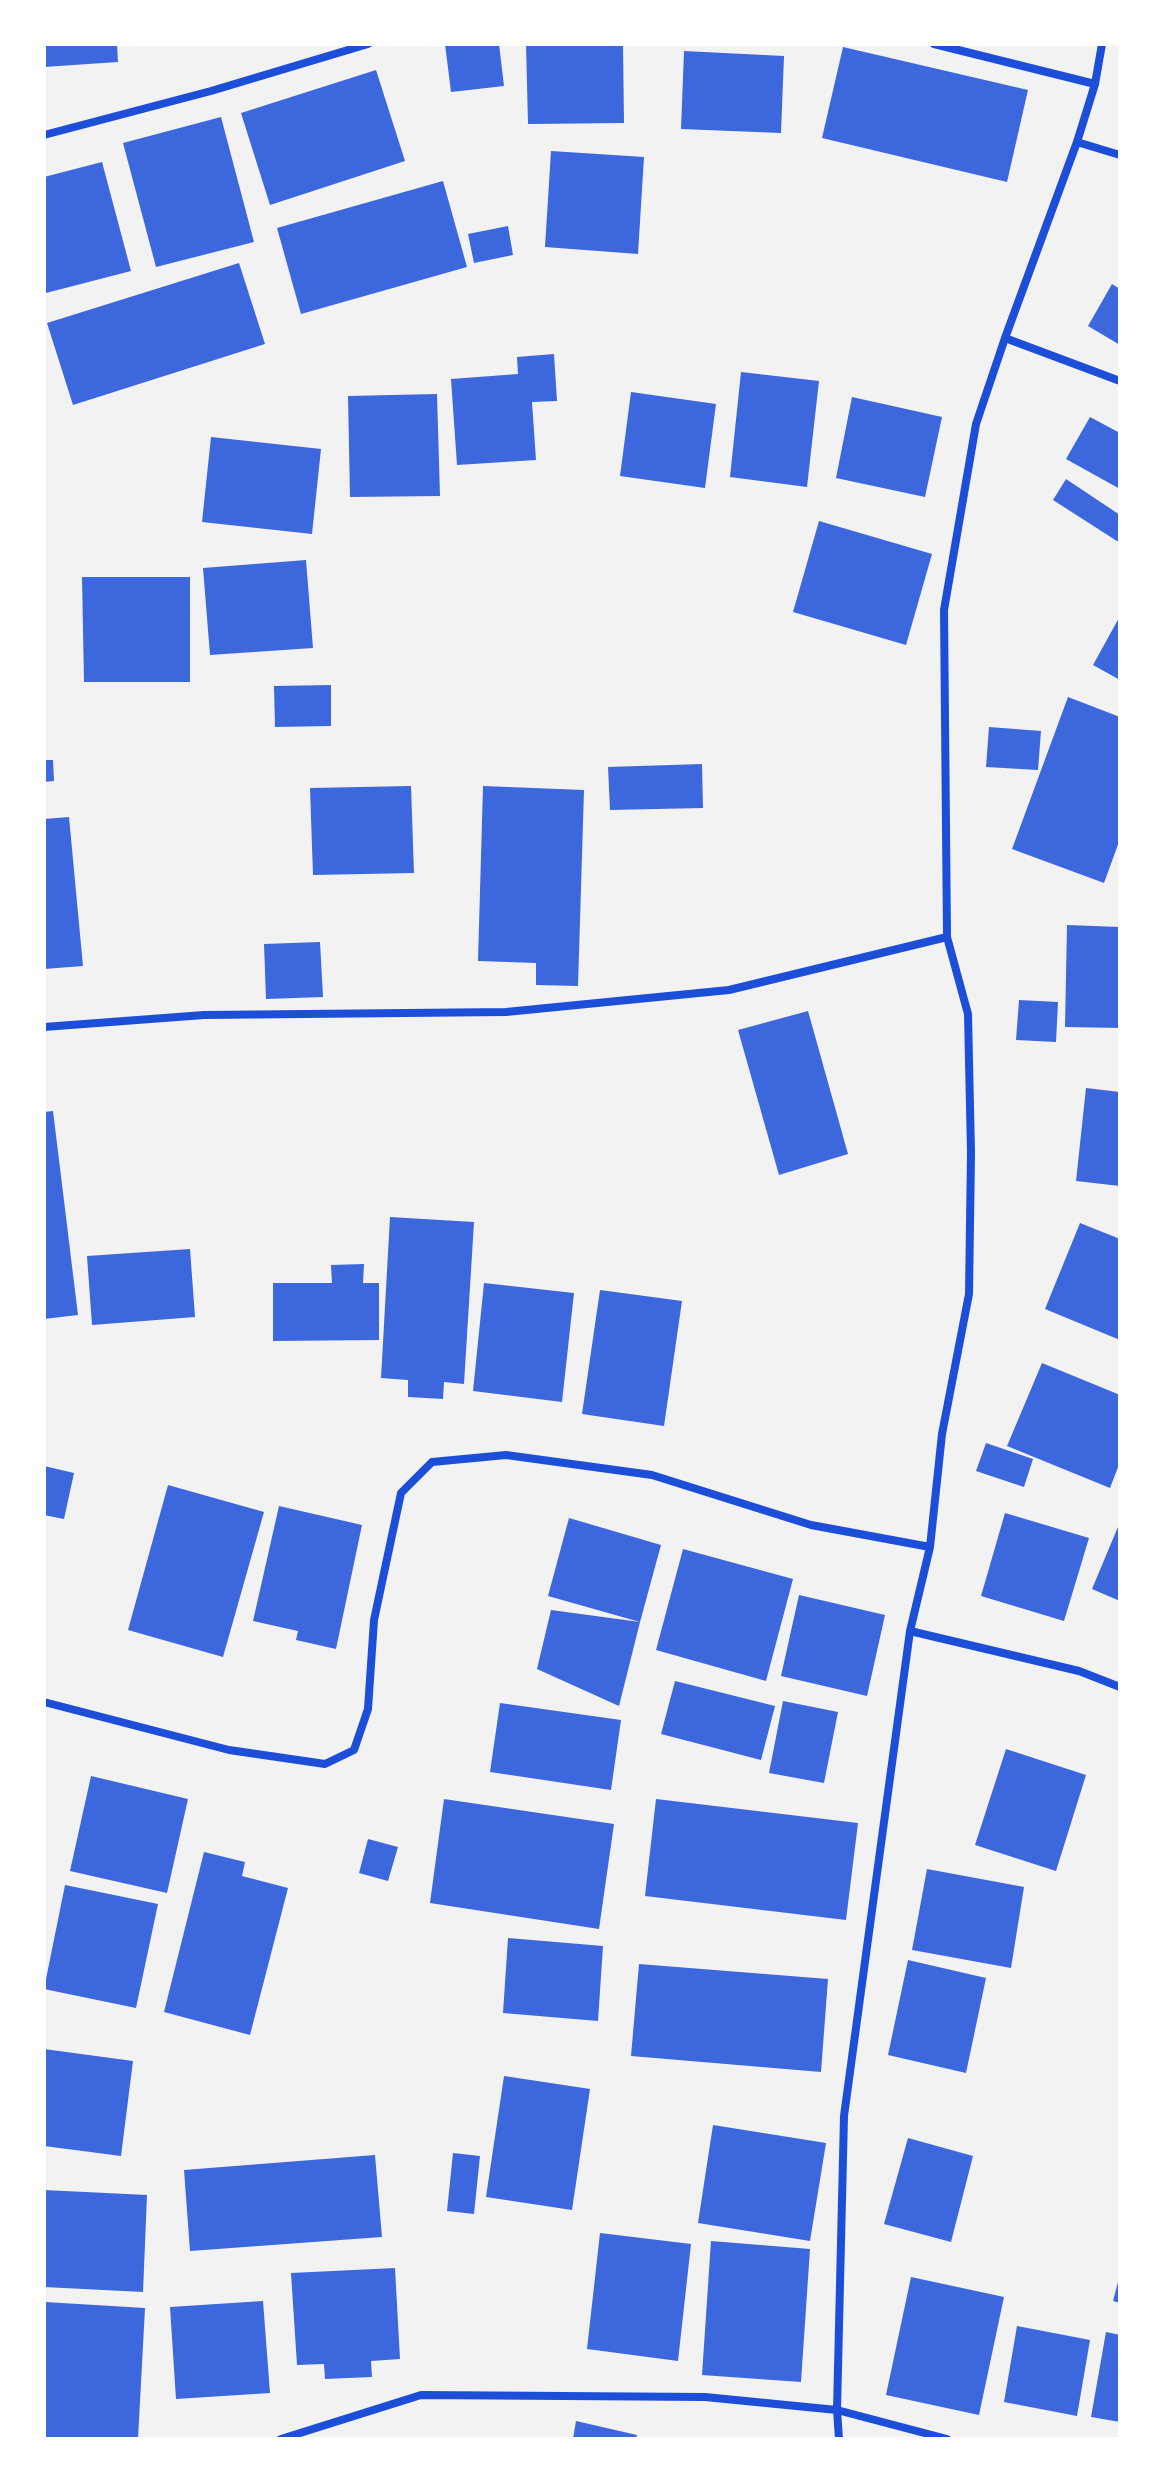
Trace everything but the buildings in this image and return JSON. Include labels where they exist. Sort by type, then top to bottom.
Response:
[{"type":"street","points":[[44,135],[211,91],[368,44]]},
{"type":"street","points":[[934,44],[1095,84]]},
{"type":"street","points":[[839,2439],[837,2410],[844,2116],[910,1631],[930,1547],[942,1434],[969,1294],[971,1153],[968,1014],[947,937],[944,610],[976,424],[1077,142],[1095,84],[1102,44]]},
{"type":"street","points":[[1077,142],[1120,155]]},
{"type":"street","points":[[1005,338],[1120,381]]},
{"type":"street","points":[[44,1027],[204,1015],[506,1012],[570,1006],[729,990],[947,937]]},
{"type":"street","points":[[44,1702],[229,1750],[325,1764],[354,1750],[368,1709],[374,1620],[401,1493],[432,1462],[506,1455],[652,1475],[811,1525],[930,1547]]},
{"type":"street","points":[[910,1631],[1079,1671],[1120,1687]]},
{"type":"street","points":[[281,2439],[421,2395],[705,2397],[837,2410],[947,2439]]}]
